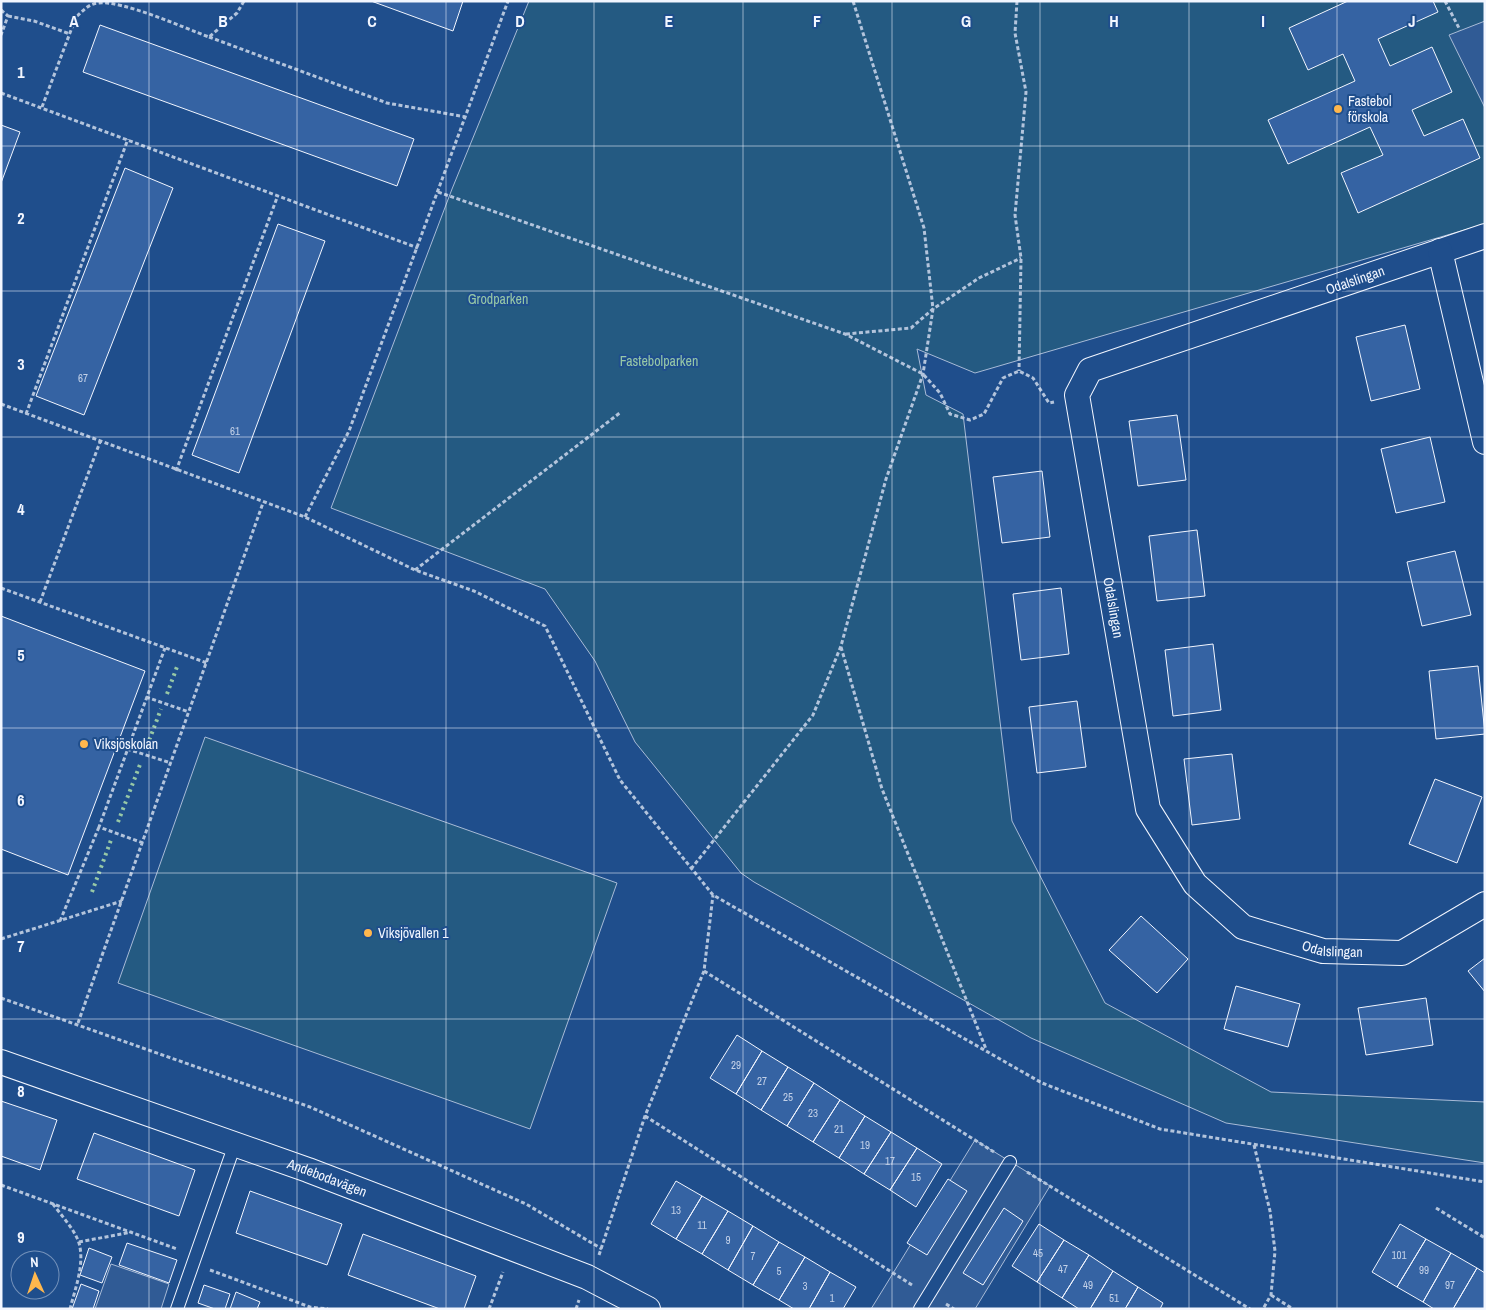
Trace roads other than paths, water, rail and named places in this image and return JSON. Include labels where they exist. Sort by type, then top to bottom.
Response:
[{"type":"street","name":"Odalslingan","points":[[1485,236],[1090,370],[1077,395],[1148,809],[1195,884],[1243,928],[1323,951],[1402,952],[1485,904]]},
{"type":"street","points":[[1440,251],[1485,442]]},
{"type":"street","name":"Andebodavägen","points":[[1,1062],[308,1170],[588,1277],[648,1309]]},
{"type":"lane","points":[[177,1309],[235,1144]]},
{"type":"lane","points":[[920,1309],[1010,1162]]},
{"type":"place","name":"Fastebol förskola","points":[[1338,109]]},
{"type":"place","name":"Viksjöskolan","points":[[84,744]]},
{"type":"place","name":"Viksjövallen 1","points":[[368,933]]},
{"type":"park label","name":"Grodparken","points":[[498,299]]},
{"type":"park label","name":"Fastebolparken","points":[[659,361]]}]
